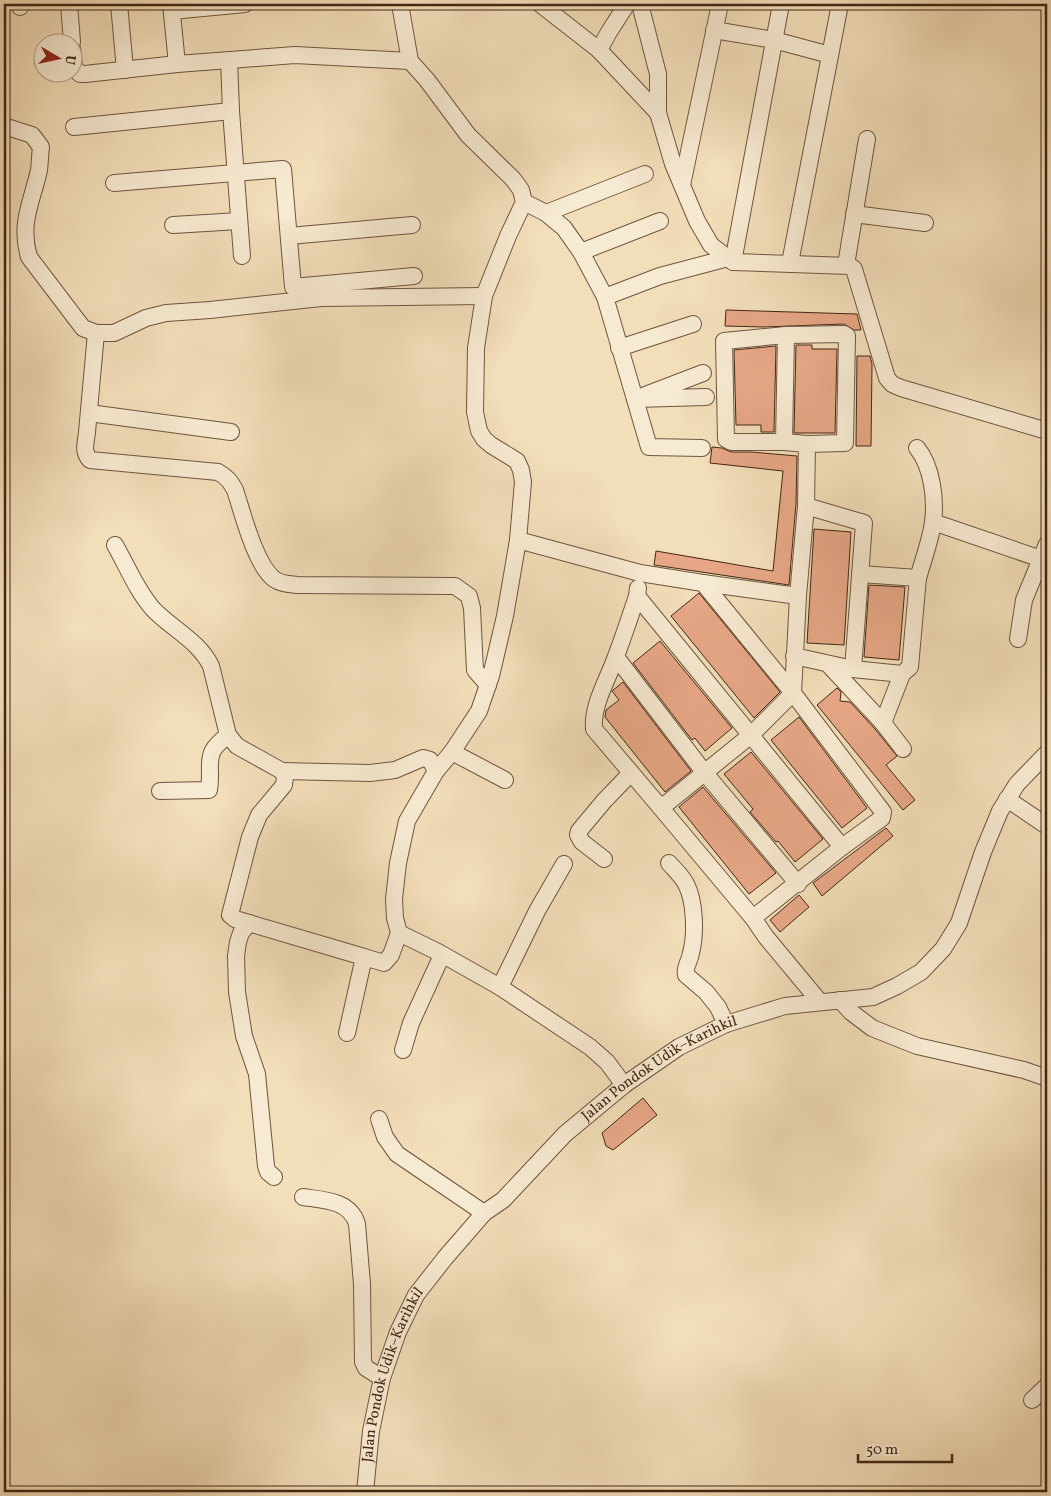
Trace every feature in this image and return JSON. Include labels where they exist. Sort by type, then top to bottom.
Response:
[{"type":"street","points":[[69,4],[71,32]]},
{"type":"street","points":[[119,4],[125,70]]},
{"type":"street","points":[[177,64],[172,8],[245,4]]},
{"type":"street","points":[[282,771],[285,777],[284,785],[259,815],[250,837],[230,915],[234,919],[249,924],[384,963],[391,954],[398,933],[394,899],[398,863],[407,821],[436,772],[452,752],[479,711],[488,685],[505,616],[518,540],[523,482],[517,461],[484,439],[479,431],[475,412],[476,348],[484,296],[524,202],[520,190],[513,179],[468,135],[427,80],[410,61],[400,4]]},
{"type":"street","points":[[599,50],[628,4]]},
{"type":"street","points":[[640,4],[658,74],[658,113],[672,164],[697,221],[712,245],[731,260]]},
{"type":"street","points":[[682,185],[720,4]]},
{"type":"street","points":[[731,260],[781,4]]},
{"type":"street","points":[[790,263],[840,4]]},
{"type":"street","points":[[549,6],[599,50],[658,113]]},
{"type":"street","points":[[714,30],[774,40],[830,55]]},
{"type":"street","points":[[82,74],[177,64],[295,55],[410,61]]},
{"type":"street","points":[[229,60],[242,256]]},
{"type":"street","points":[[74,127],[231,111]]},
{"type":"street","points":[[4,126],[32,135],[41,147],[39,168],[25,222],[26,245],[30,257],[83,328],[96,334],[114,333],[146,318],[166,313],[321,298],[484,296]]},
{"type":"street","points":[[846,265],[866,139]]},
{"type":"street","points":[[114,183],[283,169],[293,286],[414,276]]},
{"type":"street","points":[[546,212],[645,174]]},
{"type":"street","points":[[524,202],[546,212],[564,228],[581,252],[605,297],[649,447],[702,448]]},
{"type":"street","points":[[854,214],[925,223]]},
{"type":"street","points":[[173,226],[239,220]]},
{"type":"street","points":[[581,252],[660,221]]},
{"type":"street","points":[[289,236],[412,225]]},
{"type":"street","points":[[605,297],[660,276],[731,260],[850,266],[854,269],[887,378],[892,384],[925,396],[1047,431]]},
{"type":"street","points":[[619,348],[693,324]]},
{"type":"street","points":[[96,334],[84,447],[85,454],[90,460],[218,472],[230,480],[261,564],[276,580],[282,583],[297,586],[455,586],[469,596],[472,608],[475,670],[488,685]]},
{"type":"street","points":[[844,334],[848,339],[845,443],[807,444],[784,442],[731,442],[726,439],[724,341],[786,335],[844,334]]},
{"type":"street","points":[[784,442],[786,335]]},
{"type":"street","points":[[635,399],[703,373]]},
{"type":"street","points":[[635,399],[706,396]]},
{"type":"street","points":[[89,413],[231,432]]},
{"type":"street","points":[[661,808],[751,735],[792,693],[806,506],[807,444]]},
{"type":"street","points":[[883,723],[902,674],[910,666],[918,578],[933,522],[930,473],[924,456],[917,448]]},
{"type":"street","points":[[806,506],[864,523],[853,669]]},
{"type":"street","points":[[933,522],[994,544],[1045,555],[1024,600],[1018,639]]},
{"type":"street","points":[[518,540],[640,574],[798,596]]},
{"type":"street","points":[[115,545],[142,594],[154,609],[207,657],[211,666],[228,735],[237,746],[282,771],[370,773],[395,770],[423,758],[430,760],[436,772]]},
{"type":"street","points":[[640,574],[637,596],[596,709],[593,720],[594,729],[753,918],[766,937],[820,1002]]},
{"type":"street","points":[[860,574],[918,578]]},
{"type":"street","points":[[703,583],[792,693],[883,812],[882,818],[842,847],[753,918]]},
{"type":"street","points":[[637,596],[842,847]]},
{"type":"street","points":[[794,656],[853,669],[902,674]]},
{"type":"street","points":[[616,657],[704,772],[798,884]]},
{"type":"street","points":[[828,664],[883,723],[903,749]]},
{"type":"street","points":[[160,791],[208,790],[211,752],[228,735]]},
{"type":"street","points":[[452,752],[505,780]]},
{"type":"street","name":"Jalan Pondok Udik–Karihkil","points":[[365,1492],[371,1431],[382,1378],[398,1332],[416,1295],[484,1213],[503,1200],[565,1134],[624,1085],[679,1047],[726,1024],[785,1006],[873,997],[921,972],[943,949],[959,923],[983,852],[1000,811],[1017,784],[1045,759]]},
{"type":"street","points":[[604,859],[582,842],[578,835],[579,831],[631,773]]},
{"type":"street","points":[[1007,800],[1047,826]]},
{"type":"street","points":[[669,863],[686,883],[690,892],[694,936],[691,954],[685,969],[686,975],[706,992],[718,1007],[726,1024]]},
{"type":"street","points":[[500,987],[564,864]]},
{"type":"street","points":[[249,924],[241,933],[238,942],[236,956],[237,992],[244,1036],[257,1074],[266,1166],[268,1172],[274,1177]]},
{"type":"street","points":[[398,933],[500,987],[599,1054],[624,1085]]},
{"type":"street","points":[[403,1050],[411,1023],[442,955]]},
{"type":"street","points":[[347,1033],[364,957]]},
{"type":"street","points":[[840,1000],[851,1012],[872,1028],[917,1046],[1024,1070],[1047,1078]]},
{"type":"street","points":[[379,1119],[385,1137],[397,1154],[484,1213]]},
{"type":"street","points":[[302,1197],[336,1203],[350,1211],[356,1218],[362,1284],[363,1362],[366,1368],[382,1378]]},
{"type":"street","points":[[1032,1400],[1047,1386]]},
{"type":"building","points":[[726,310],[857,314],[861,330],[854,330],[844,324],[764,327],[725,326]]},
{"type":"building","points":[[796,345],[812,345],[812,349],[837,349],[835,433],[794,433]]},
{"type":"building","points":[[776,346],[774,432],[761,432],[761,425],[736,425],[734,350]]},
{"type":"building","points":[[857,356],[870,356],[872,364],[871,446],[856,446]]},
{"type":"building","points":[[712,447],[722,448],[731,452],[797,456],[796,504],[789,585],[654,565],[656,551],[773,571],[783,471],[710,463]]},
{"type":"building","points":[[814,529],[851,532],[844,645],[807,643]]},
{"type":"building","points":[[869,585],[905,587],[899,660],[864,657]]},
{"type":"building","points":[[699,593],[780,692],[754,718],[671,616]]},
{"type":"building","points":[[660,641],[732,728],[705,751],[695,738],[692,740],[633,663]]},
{"type":"building","points":[[623,682],[691,771],[665,792],[605,717],[606,710],[619,700],[612,691]]},
{"type":"building","points":[[837,688],[841,692],[840,701],[850,702],[897,756],[886,765],[915,800],[903,810],[817,705]]},
{"type":"building","points":[[799,717],[867,808],[842,828],[771,740]]},
{"type":"building","points":[[751,752],[823,839],[795,862],[750,812],[753,809],[724,774]]},
{"type":"building","points":[[703,787],[776,873],[749,894],[679,807]]},
{"type":"building","points":[[886,828],[893,836],[822,896],[813,883]]},
{"type":"building","points":[[799,895],[809,907],[780,932],[770,920]]},
{"type":"building","points":[[643,1098],[657,1115],[613,1150],[606,1146],[602,1133]]}]
